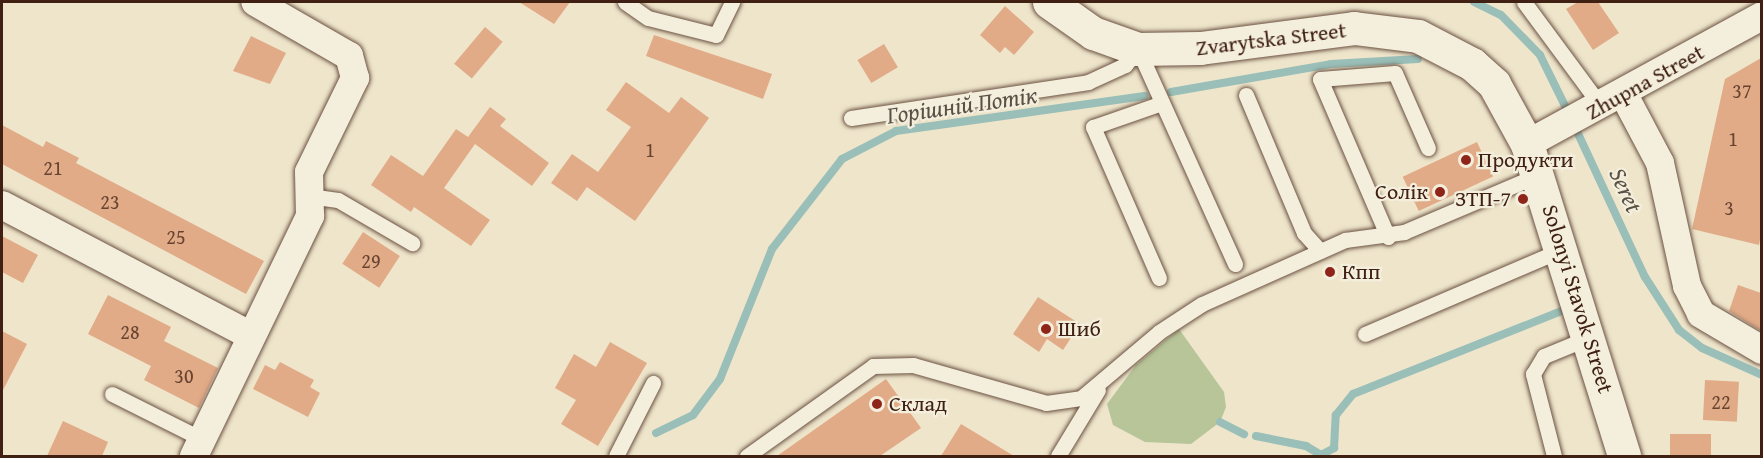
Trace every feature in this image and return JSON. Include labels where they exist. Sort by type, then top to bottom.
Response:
[{"type":"street","points":[[198,448],[250,335],[310,216],[309,172],[355,70],[349,56],[255,2]]},
{"type":"street","name":"Zvarytska Street","points":[[1049,2],[1094,33],[1138,49],[1200,48],[1354,28],[1418,36],[1452,51],[1494,84],[1527,144]]},
{"type":"street","name":"Zhupna Street","points":[[1527,144],[1605,105],[1761,16]]},
{"type":"street","points":[[1605,105],[1660,163],[1687,286],[1701,314],[1761,350]]},
{"type":"street","name":"Solonyi Stavok Street","points":[[1527,144],[1563,249],[1624,456]]},
{"type":"street","points":[[2,205],[250,335]]},
{"type":"lane","points":[[625,2],[648,18],[716,35],[732,2]]},
{"type":"lane","points":[[1524,2],[1605,105]]},
{"type":"lane","points":[[851,118],[1088,82],[1125,65],[1138,49],[1235,264]]},
{"type":"lane","points":[[1388,237],[1320,79],[1395,74],[1428,148]]},
{"type":"lane","points":[[1246,95],[1304,233],[1320,251]]},
{"type":"lane","points":[[1159,278],[1093,127],[1162,103]]},
{"type":"lane","points":[[747,456],[873,366],[913,365],[1046,403],[1064,404],[1099,388],[1177,319],[1320,251],[1359,237],[1388,237],[1539,174]]},
{"type":"lane","points":[[309,196],[338,201],[412,243]]},
{"type":"lane","points":[[1365,334],[1563,249]]},
{"type":"lane","points":[[1554,456],[1533,374],[1544,356],[1590,337]]},
{"type":"lane","points":[[616,456],[653,383]]},
{"type":"lane","points":[[1058,456],[1099,388]]},
{"type":"lane","points":[[112,394],[198,448]]},
{"type":"green space","points":[[1179,329],[1224,392],[1226,407],[1220,422],[1191,444],[1145,442],[1113,425],[1107,404],[1136,365]]},
{"type":"building","points":[[519,2],[570,2],[554,24]]},
{"type":"building","points":[[1578,2],[1598,2],[1619,33],[1593,50],[1566,9]]},
{"type":"building","points":[[1005,6],[1034,32],[1014,55],[1005,47],[1000,53],[980,35]]},
{"type":"building","points":[[485,27],[503,42],[472,79],[454,64]]},
{"type":"building","points":[[654,35],[772,74],[763,99],[646,56]]},
{"type":"building","points":[[251,36],[286,53],[270,84],[233,71]]},
{"type":"building","points":[[884,44],[898,67],[871,83],[857,60]]},
{"type":"building","points":[[1761,58],[1761,234],[1759,245],[1692,229],[1725,79]]},
{"type":"building","points":[[626,82],[669,113],[681,97],[709,118],[635,221],[587,187],[577,201],[551,183],[572,154],[598,172],[631,127],[606,110]]},
{"type":"building","points":[[490,107],[506,119],[500,126],[549,163],[532,186],[475,144],[444,188],[490,220],[471,246],[414,207],[411,212],[371,185],[391,155],[423,176],[456,129],[468,137]]},
{"type":"building","points":[[2,125],[43,147],[46,141],[79,158],[76,163],[264,261],[246,294],[2,164]]},
{"type":"building","points":[[1477,142],[1493,176],[1419,211],[1403,177]]},
{"type":"building","points":[[363,232],[400,256],[379,288],[342,264]]},
{"type":"building","points":[[2,236],[38,255],[23,283],[2,272]]},
{"type":"building","points":[[1738,285],[1761,293],[1761,331],[1729,311]]},
{"type":"building","points":[[108,295],[171,327],[164,341],[218,368],[199,408],[144,380],[151,366],[88,334]]},
{"type":"building","name":"Шиб","points":[[1038,297],[1080,324],[1063,350],[1047,339],[1039,352],[1013,334]]},
{"type":"building","points":[[2,331],[27,344],[2,392]]},
{"type":"building","points":[[610,342],[647,363],[598,446],[561,424],[576,400],[555,388],[574,354],[596,367]]},
{"type":"building","points":[[280,362],[314,380],[310,387],[320,393],[308,417],[253,389],[265,365],[275,370]]},
{"type":"building","name":"Склад","points":[[886,379],[921,428],[880,456],[777,456]]},
{"type":"building","points":[[1705,380],[1739,382],[1737,422],[1703,420]]},
{"type":"building","points":[[63,421],[108,442],[102,456],[47,456]]},
{"type":"building","points":[[961,424],[1014,456],[941,456]]},
{"type":"building","points":[[1670,434],[1711,434],[1711,456],[1670,456]]},
{"type":"waterway","name":"Seret","points":[[1474,2],[1501,15],[1540,55],[1569,114]]},
{"type":"waterway","name":"Горішній Потік","points":[[1171,92],[1331,64],[1418,59]]},
{"type":"waterway","name":"Горішній Потік","points":[[656,433],[693,415],[720,379],[772,249],[842,159],[896,131],[1145,96]]},
{"type":"waterway","name":"Seret","points":[[1574,125],[1645,277],[1679,330],[1702,348],[1762,375]]},
{"type":"waterway","points":[[1256,436],[1306,446],[1321,455],[1334,448],[1336,415],[1353,394],[1564,310]]},
{"type":"waterway","points":[[1220,422],[1244,434]]},
{"type":"place","name":"Продукти","points":[[1466,160]]},
{"type":"place","name":"Солік","points":[[1440,192]]},
{"type":"place","name":"ЗТП-7","points":[[1523,199]]},
{"type":"place","name":"Кпп","points":[[1330,272]]},
{"type":"place","name":"Шиб","points":[[1046,329]]},
{"type":"place","name":"Склад","points":[[877,404]]}]
